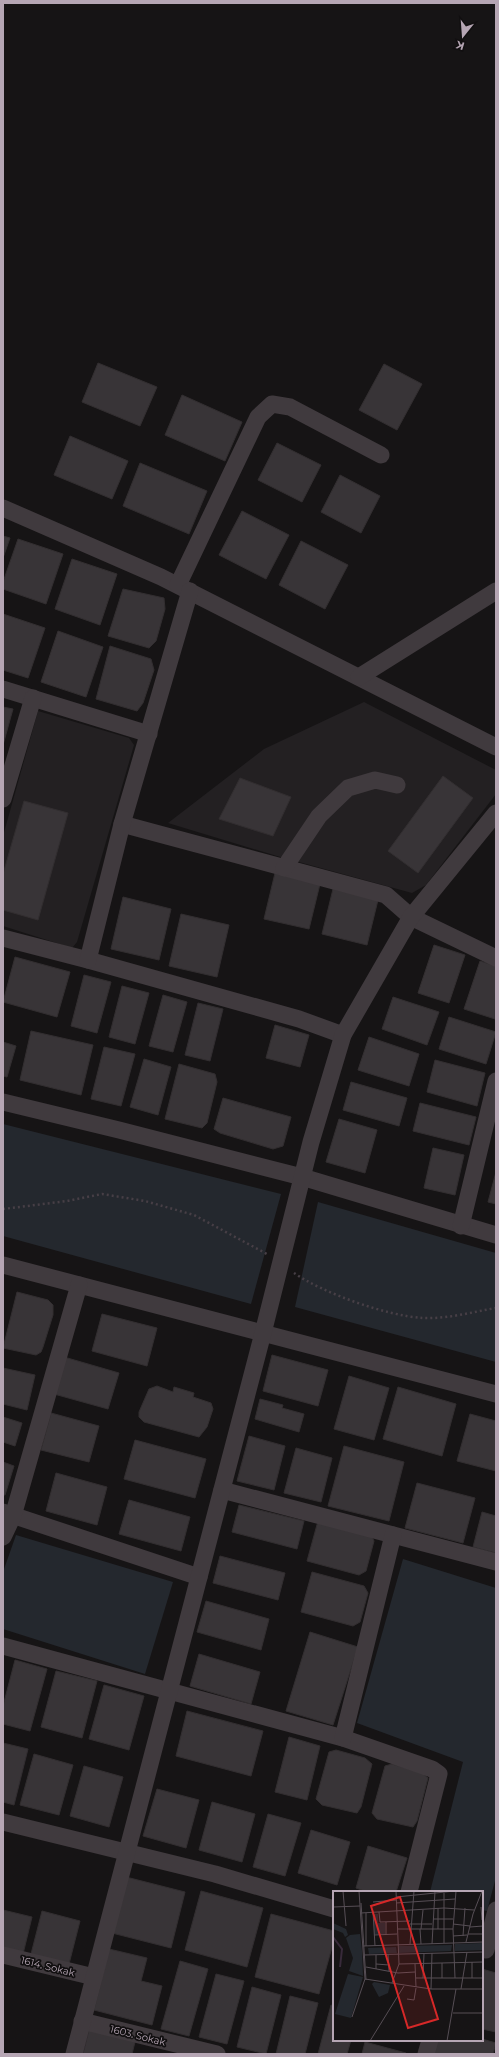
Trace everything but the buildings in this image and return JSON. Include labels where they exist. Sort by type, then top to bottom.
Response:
[{"type":"street","points":[[88,960],[122,824],[149,734],[184,588],[258,417],[272,404],[290,407],[381,455]]},
{"type":"street","points":[[3,508],[184,588],[496,747]]},
{"type":"street","points":[[359,677],[496,591]]},
{"type":"street","points":[[3,690],[149,734]]},
{"type":"street","points":[[3,799],[33,698]]},
{"type":"street","points":[[284,868],[319,816],[348,788],[375,780],[397,785]]},
{"type":"street","points":[[74,2054],[263,1333],[302,1177],[342,1035],[411,917],[496,813]]},
{"type":"street","points":[[122,824],[386,895],[411,917],[496,958]]},
{"type":"street","points":[[3,938],[88,960],[299,1019],[342,1035]]},
{"type":"street","points":[[461,1226],[496,1082]]},
{"type":"street","points":[[3,1102],[302,1177],[461,1226],[496,1235]]},
{"type":"street","points":[[3,1265],[496,1394]]},
{"type":"street","points":[[3,1537],[8,1514],[80,1285]]},
{"type":"street","points":[[222,1490],[496,1562]]},
{"type":"street","points":[[8,1514],[199,1577]]},
{"type":"street","points":[[343,1738],[394,1535]]},
{"type":"street","points":[[3,1646],[343,1738],[432,1769],[439,1774],[409,1891]]},
{"type":"street","points":[[3,1822],[214,1874],[333,1909]]},
{"type":"street","points":[[488,1950],[496,1910]]},
{"type":"street","name":"1614. Sokak","points":[[3,1955],[94,1977]]},
{"type":"street","name":"1603. Sokak","points":[[82,2021],[218,2054]]},
{"type":"street","points":[[426,2054],[430,2041]]},
{"type":"path","points":[[3,1209],[67,1201],[102,1194],[144,1201],[194,1215],[281,1263],[308,1282],[394,1314],[423,1318],[496,1308]]},
{"type":"shaded area","points":[[364,702],[496,770],[496,794],[426,885],[412,893],[277,856],[168,823],[264,749]]},
{"type":"shaded area","points":[[38,711],[129,738],[134,745],[77,942],[72,948],[3,926],[3,836]]},
{"type":"shaded area","points":[[3,1124],[281,1194],[251,1304],[3,1236]]},
{"type":"shaded area","points":[[318,1202],[496,1253],[496,1362],[295,1307]]},
{"type":"shaded area","points":[[16,1535],[173,1582],[145,1674],[3,1629],[3,1572]]},
{"type":"shaded area","points":[[403,1559],[496,1588],[496,1877],[487,1911],[483,1910],[483,1891],[430,1891],[463,1762],[357,1723]]}]
